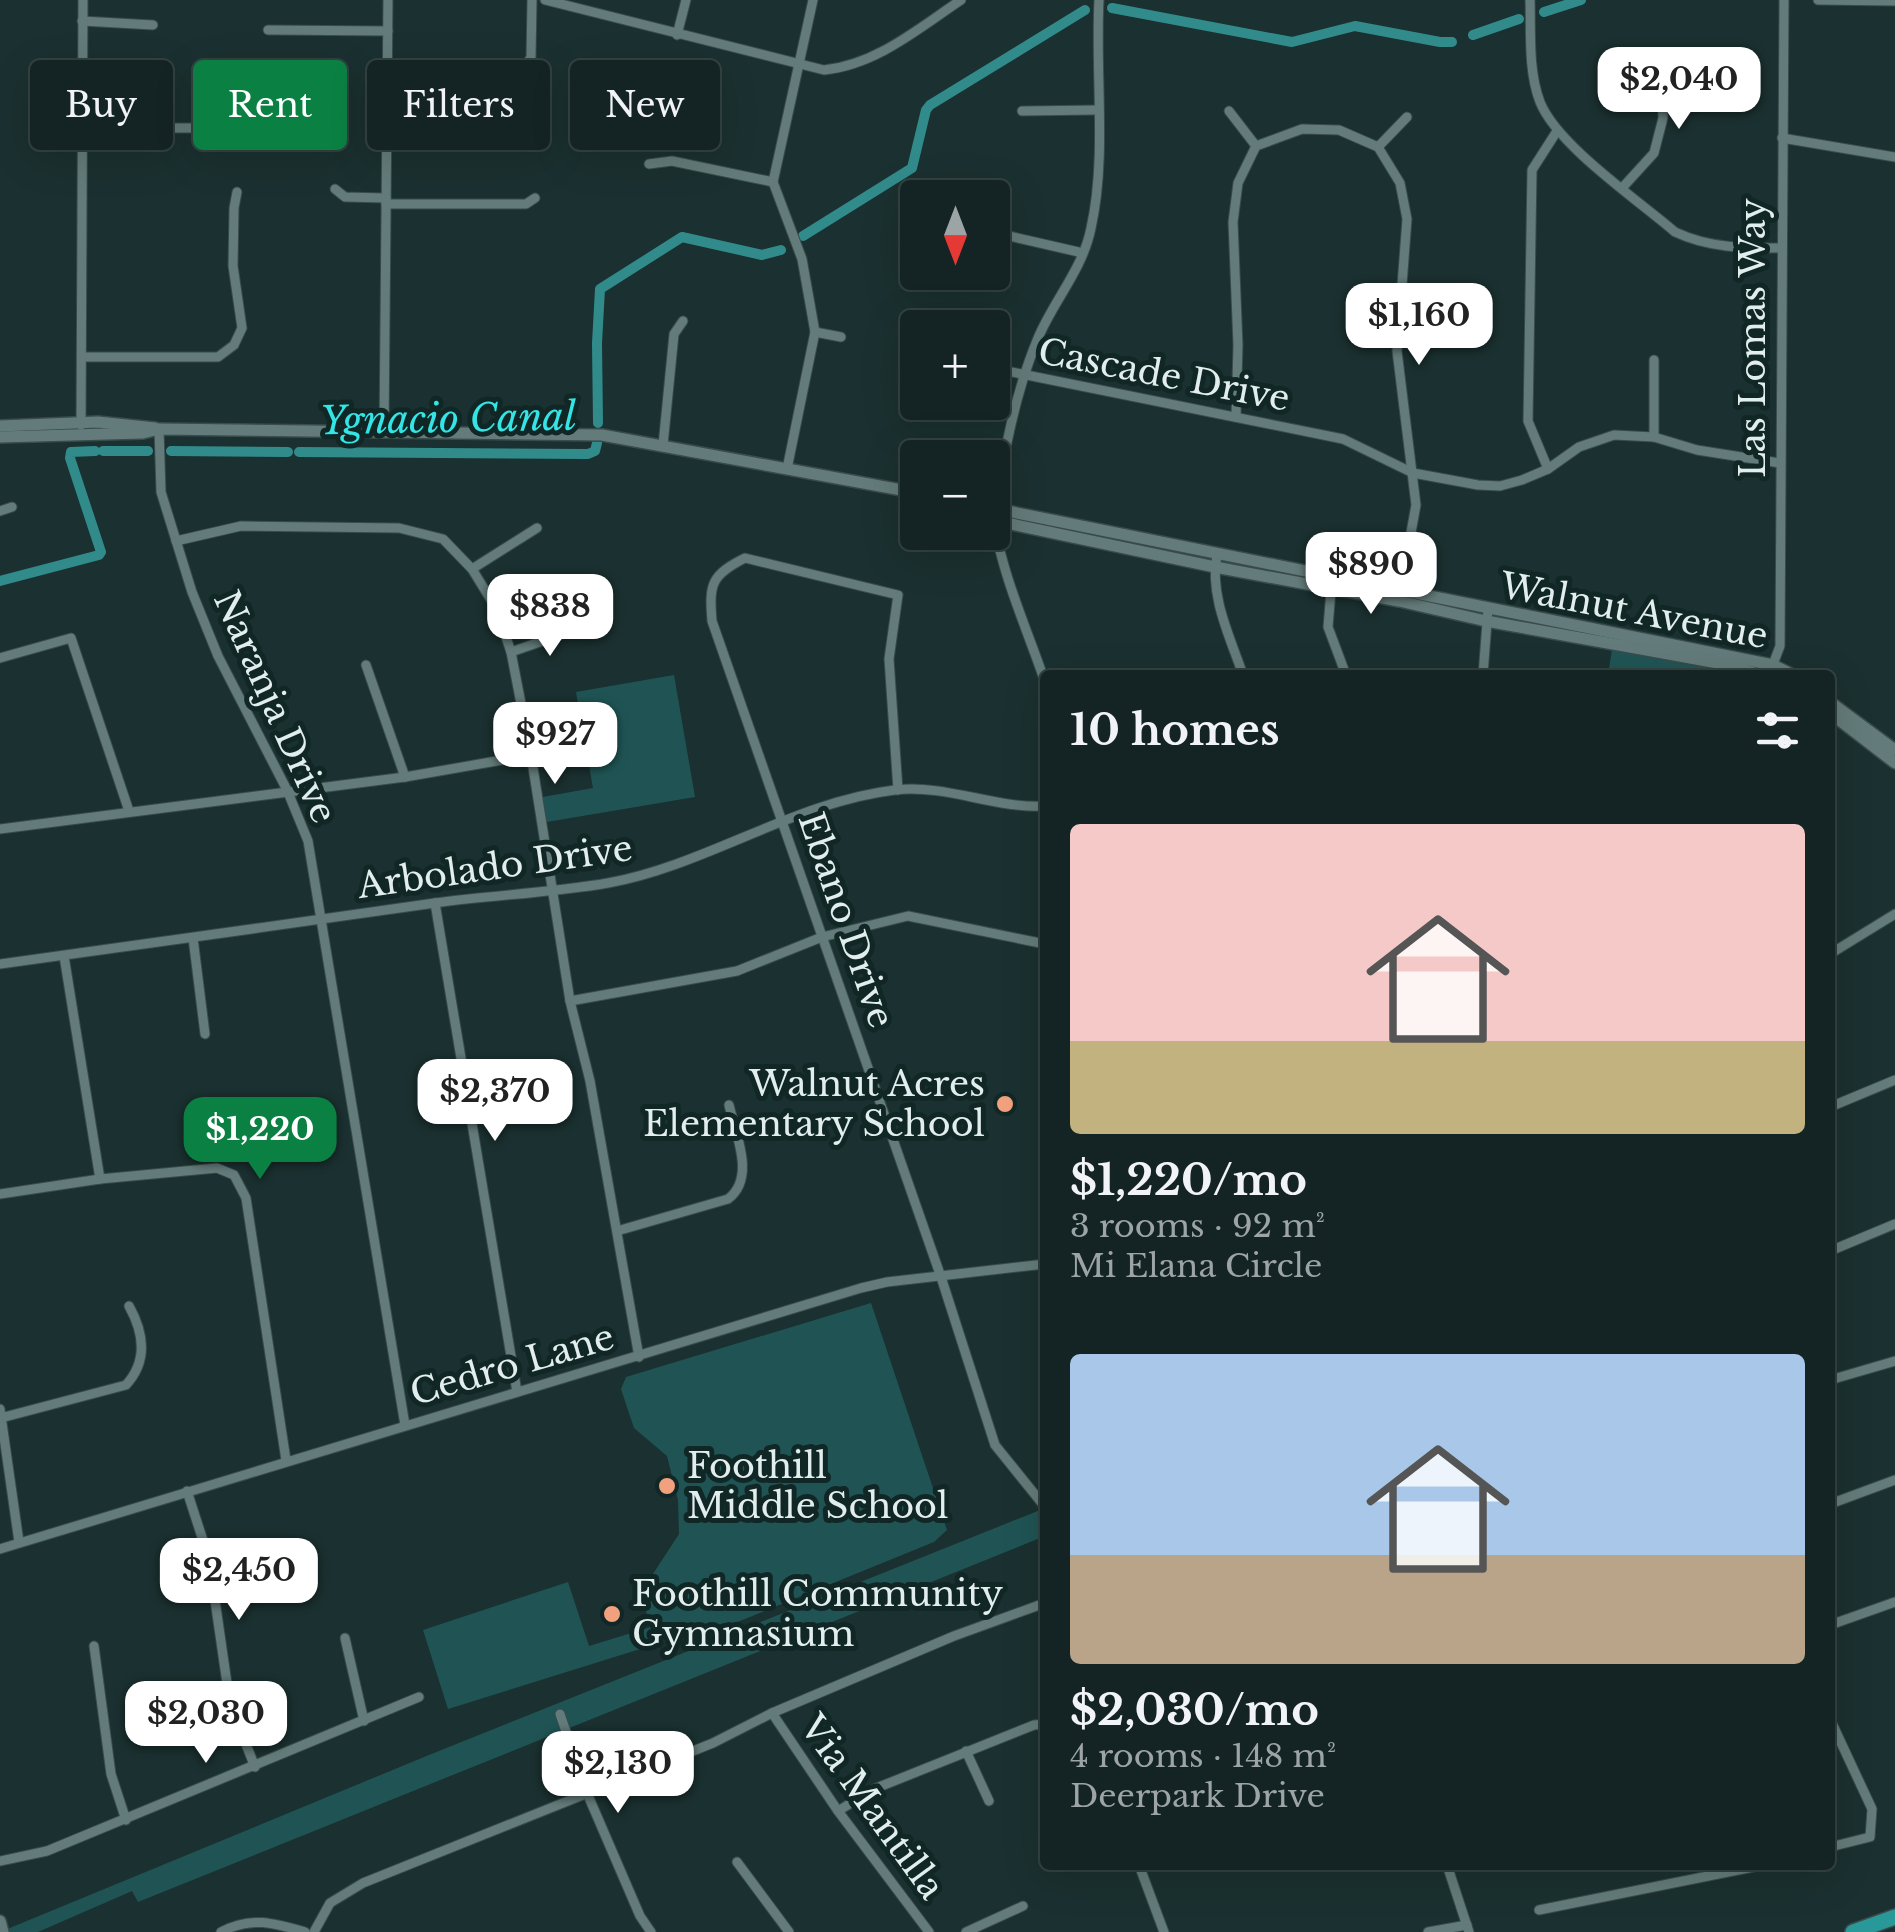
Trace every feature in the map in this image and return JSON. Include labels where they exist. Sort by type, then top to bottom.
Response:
[{"type":"highway","points":[[1852,1932],[1895,1919]]},
{"type":"street","points":[[83,0],[83,60]]},
{"type":"street","points":[[384,430],[388,0]]},
{"type":"street","points":[[529,60],[532,0]]},
{"type":"street","points":[[545,0],[824,70],[856,63],[898,42],[961,0]]},
{"type":"street","points":[[677,35],[686,0]]},
{"type":"street","points":[[787,470],[815,332],[802,260],[773,182],[813,0]]},
{"type":"street","points":[[1007,440],[1022,375],[1084,252],[1095,208],[1099,0]]},
{"type":"street","points":[[1530,0],[1533,74],[1540,101],[1557,131],[1675,232],[1729,248],[1780,248]]},
{"type":"street","name":"Las Lomas Way","points":[[1771,670],[1780,646],[1784,0]]},
{"type":"street","points":[[1818,0],[1895,1]]},
{"type":"street","points":[[82,21],[153,25]]},
{"type":"street","points":[[268,30],[388,31]]},
{"type":"street","points":[[1623,187],[1654,153],[1663,118],[1660,54]]},
{"type":"street","points":[[1022,111],[1097,110]]},
{"type":"street","points":[[1229,111],[1256,146]]},
{"type":"street","points":[[1378,146],[1406,116]]},
{"type":"street","points":[[1236,417],[1238,344],[1233,222],[1238,182],[1256,146],[1302,128],[1339,130],[1378,146],[1400,184],[1407,218],[1397,351],[1416,505],[1400,595]]},
{"type":"street","points":[[1548,468],[1528,421],[1532,170],[1557,131]]},
{"type":"street","points":[[1782,138],[1895,158]]},
{"type":"street","points":[[81,428],[84,150]]},
{"type":"street","points":[[650,164],[672,161],[773,182]]},
{"type":"street","points":[[335,190],[345,197],[386,201],[526,204],[534,198]]},
{"type":"street","points":[[82,357],[218,357],[234,345],[242,328],[233,266],[237,192]]},
{"type":"street","points":[[1010,236],[1084,252]]},
{"type":"street","points":[[663,445],[674,334],[682,321]]},
{"type":"street","points":[[815,332],[841,337]]},
{"type":"street","points":[[1654,360],[1654,436]]},
{"type":"street","name":"Cascade Drive","points":[[1010,372],[1343,439],[1413,473],[1478,486],[1500,486],[1548,468],[1580,447],[1614,435],[1654,436],[1697,450],[1780,463]]},
{"type":"street","points":[[0,426],[142,433],[159,429],[588,434],[663,445],[900,493]]},
{"type":"street","points":[[0,436],[81,428]]},
{"type":"street","name":"Naranja Drive","points":[[159,429],[161,492],[176,542],[218,656],[288,790],[308,841],[404,1425]]},
{"type":"street","points":[[0,510],[12,507]]},
{"type":"street","name":"Walnut Avenue","points":[[1010,518],[1400,595],[1739,670]]},
{"type":"street","points":[[176,542],[240,526],[399,528],[444,539],[472,570],[496,608],[510,652],[531,755],[570,1000],[590,1081],[639,1357]]},
{"type":"street","points":[[472,570],[537,528]]},
{"type":"street","points":[[1001,550],[1041,670]]},
{"type":"street","name":"Ebano Drive","points":[[898,790],[889,659],[898,595],[746,558],[724,568],[710,588],[712,621],[941,1277],[995,1445],[1040,1501]]},
{"type":"street","points":[[1216,561],[1218,599],[1241,670]]},
{"type":"street","points":[[1331,583],[1328,626],[1344,670]]},
{"type":"street","points":[[1483,670],[1487,615]]},
{"type":"street","name":"Walnut Avenue","points":[[1487,615],[1771,670]]},
{"type":"street","points":[[510,652],[577,629]]},
{"type":"street","points":[[0,658],[71,638],[129,811]]},
{"type":"street","points":[[366,665],[405,777]]},
{"type":"street","points":[[1835,706],[1895,750]]},
{"type":"street","points":[[1835,717],[1895,763]]},
{"type":"street","points":[[0,829],[405,777],[531,755]]},
{"type":"street","name":"Arbolado Drive","points":[[0,964],[635,877],[849,798],[898,790],[940,790],[1040,806]]},
{"type":"street","points":[[436,903],[517,1392]]},
{"type":"street","points":[[1835,951],[1895,914]]},
{"type":"street","points":[[570,1000],[737,971],[822,937],[908,916],[1040,943]]},
{"type":"street","points":[[193,938],[205,1034]]},
{"type":"street","points":[[64,956],[100,1179]]},
{"type":"street","points":[[1835,1105],[1895,1080]]},
{"type":"street","points":[[616,1231],[728,1199],[738,1192],[744,1176],[729,1105]]},
{"type":"street","points":[[0,1194],[217,1168],[234,1175],[246,1198],[286,1460]]},
{"type":"street","points":[[1835,1249],[1895,1224]]},
{"type":"street","name":"Cedro Lane","points":[[0,1549],[862,1288],[1040,1265]]},
{"type":"street","points":[[19,1542],[1,1413],[126,1385],[138,1372],[142,1356],[136,1320],[129,1306]]},
{"type":"street","points":[[1835,1379],[1895,1361]]},
{"type":"street","points":[[1835,1502],[1895,1480]]},
{"type":"street","points":[[188,1491],[209,1559],[230,1704],[255,1768]]},
{"type":"street","points":[[1835,1623],[1895,1602]]},
{"type":"street","points":[[314,1932],[330,1903],[363,1883],[713,1743],[772,1713],[1040,1604]]},
{"type":"street","points":[[345,1638],[364,1722]]},
{"type":"street","points":[[94,1646],[111,1774],[126,1820]]},
{"type":"street","points":[[0,1860],[47,1851],[255,1768],[418,1697]]},
{"type":"street","name":"Via Mantilla","points":[[772,1713],[838,1811],[929,1932]]},
{"type":"street","points":[[560,1714],[587,1793],[640,1916],[651,1932]]},
{"type":"street","points":[[838,1811],[874,1789],[1040,1726]]},
{"type":"street","points":[[1835,1730],[1872,1809],[1870,1837]]},
{"type":"street","points":[[966,1751],[989,1801]]},
{"type":"street","points":[[1870,1837],[1882,1846]]},
{"type":"street","points":[[1835,1846],[1870,1837]]},
{"type":"street","points":[[738,1862],[789,1932]]},
{"type":"street","points":[[1142,1870],[1164,1932]]},
{"type":"street","points":[[1428,1932],[1468,1928],[1449,1870]]},
{"type":"street","points":[[1539,1910],[1737,1870]]},
{"type":"street","points":[[966,1932],[1023,1906]]},
{"type":"street","points":[[1882,1932],[1895,1919]]},
{"type":"street","points":[[222,1932],[236,1924],[263,1920],[304,1932]]},
{"type":"street","points":[[0,1921],[3,1932]]},
{"type":"shaded area","points":[[1613,643],[1737,670],[1609,670]]},
{"type":"shaded area","points":[[674,675],[695,797],[541,823],[537,798],[593,788],[576,692]]},
{"type":"shaded area","points":[[871,1303],[947,1530],[934,1542],[693,1640],[665,1626],[669,1640],[448,1709],[423,1630],[568,1582],[589,1646],[651,1627],[638,1586],[651,1582],[679,1534],[678,1500],[667,1456],[634,1428],[621,1389],[626,1377]]},
{"type":"shaded area","points":[[1040,1510],[1040,1538],[138,1902],[132,1891],[38,1932],[0,1932]]},
{"type":"waterway","name":"Ygnacio Canal","points":[[1544,12],[1581,0]]},
{"type":"waterway","name":"Ygnacio Canal","points":[[1112,8],[1292,42],[1355,26],[1452,42]]},
{"type":"waterway","name":"Ygnacio Canal","points":[[803,236],[912,168],[930,105],[1085,10]]},
{"type":"waterway","name":"Ygnacio Canal","points":[[1473,35],[1519,19]]},
{"type":"waterway","name":"Ygnacio Canal","points":[[598,423],[600,289],[682,237],[762,255],[781,250]]},
{"type":"waterway","name":"Ygnacio Canal","points":[[299,452],[588,454],[595,451],[597,443]]},
{"type":"waterway","name":"Ygnacio Canal","points":[[0,581],[99,555],[70,458],[71,452],[95,451]]},
{"type":"waterway","name":"Ygnacio Canal","points":[[103,451],[148,451]]},
{"type":"waterway","name":"Ygnacio Canal","points":[[171,451],[288,452]]},
{"type":"place","name":"Walnut Acres Elementary School","points":[[1005,1104]]},
{"type":"place","name":"Foothill Middle School","points":[[667,1486]]},
{"type":"place","name":"Foothill Community Gymnasium","points":[[612,1614]]}]
